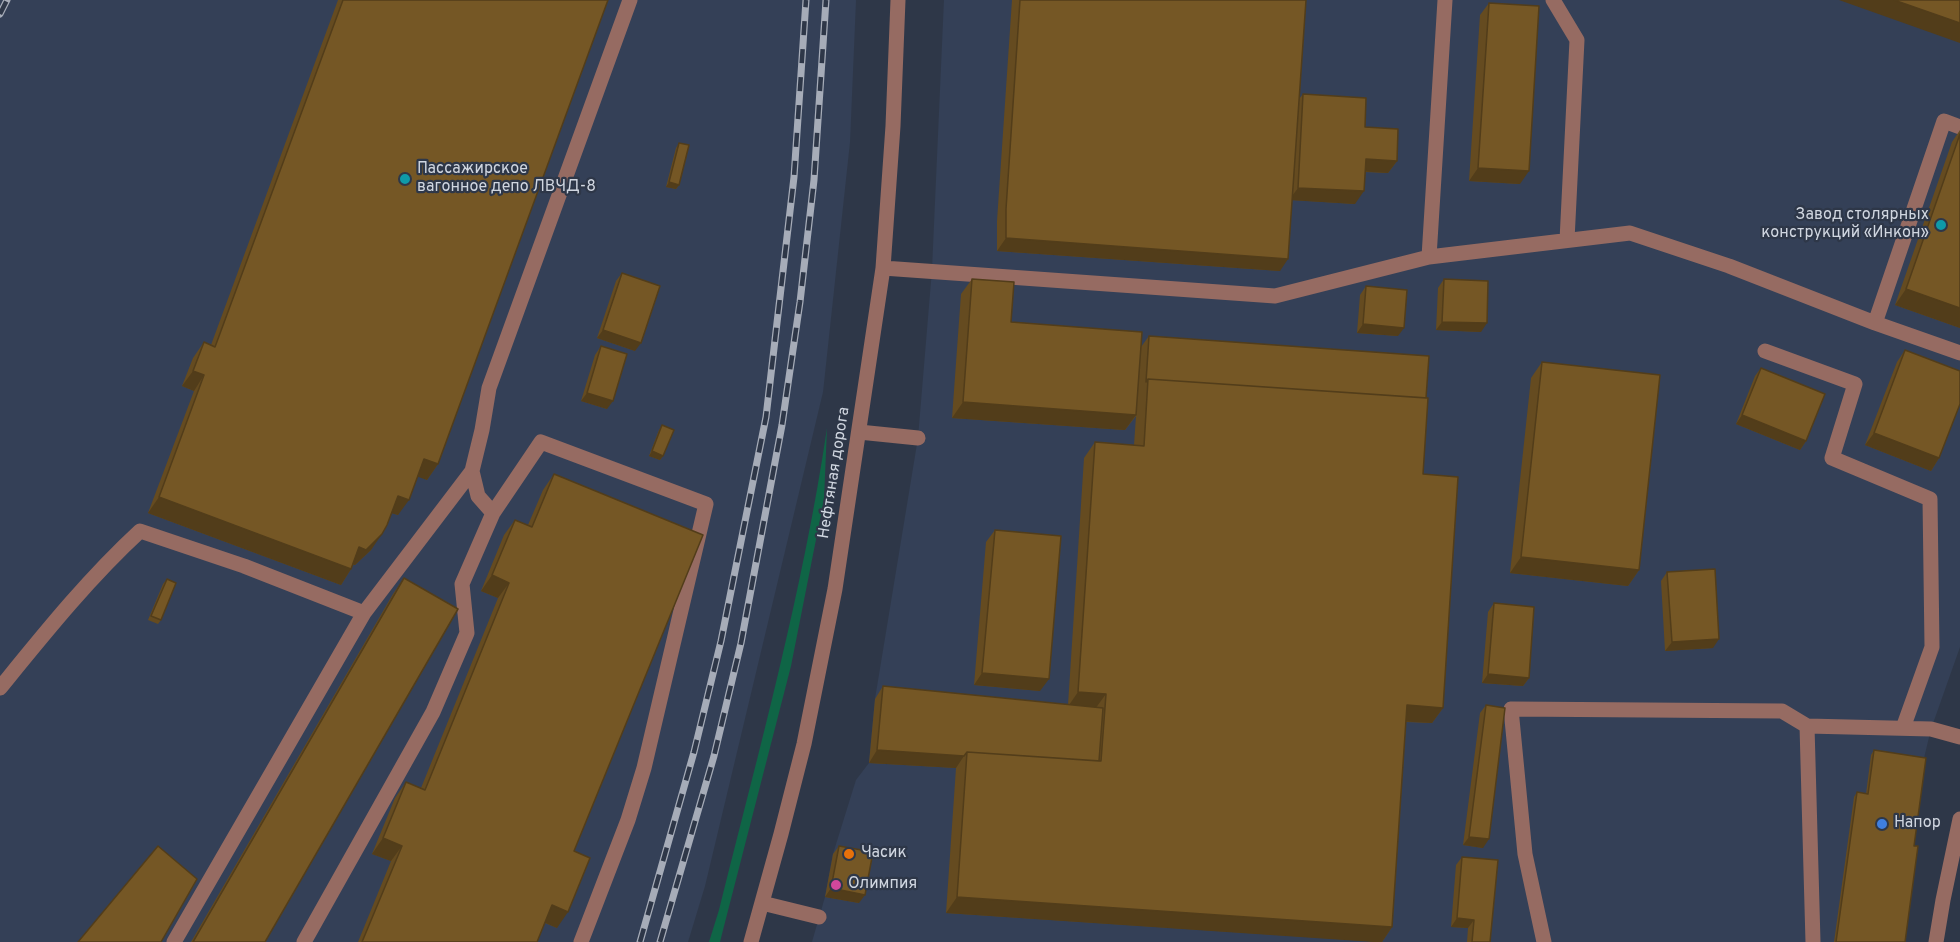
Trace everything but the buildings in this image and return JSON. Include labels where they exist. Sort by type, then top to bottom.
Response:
[{"type":"street","points":[[493,513],[478,496],[472,471],[489,388],[630,0]]},
{"type":"street","name":"Нефтяная дорога","points":[[751,942],[798,766],[835,589],[883,268],[893,126],[898,0]]},
{"type":"street","points":[[1430,256],[1445,0]]},
{"type":"street","points":[[1553,0],[1577,40],[1567,240]]},
{"type":"street","points":[[1875,323],[1944,122],[1960,127]]},
{"type":"street","points":[[883,268],[1275,296],[1430,256],[1630,232],[1729,266],[1875,323],[1960,353]]},
{"type":"street","points":[[1765,351],[1855,384],[1832,458],[1930,499],[1932,647],[1903,728]]},
{"type":"street","points":[[859,432],[918,438]]},
{"type":"street","points":[[304,942],[433,712],[467,633],[462,584],[493,513],[541,442],[706,504],[644,768],[628,820],[581,942]]},
{"type":"street","points":[[174,942],[364,613],[472,471]]},
{"type":"street","points":[[0,688],[69,604],[114,555],[140,531],[244,566],[364,613]]},
{"type":"street","points":[[1544,942],[1525,854],[1511,709],[1782,711],[1807,726],[1931,729],[1960,737]]},
{"type":"street","points":[[1807,726],[1813,942]]},
{"type":"street","points":[[1936,942],[1960,819]]},
{"type":"street","points":[[762,903],[819,917]]},
{"type":"shaded area","points":[[0,0],[856,0],[850,142],[823,392],[705,886],[688,942],[0,942]]},
{"type":"shaded area","points":[[944,0],[1960,0],[1960,647],[1931,729],[1923,762],[1902,942],[812,942],[825,897],[833,854],[856,780],[869,763],[875,699],[918,438],[932,270]]},
{"type":"green space","points":[[827,428],[824,499],[791,666],[720,942],[709,942],[719,910],[793,610]]},
{"type":"railway","points":[[0,14],[7,0]]},
{"type":"railway","points":[[640,942],[694,752],[721,641],[766,417],[794,177],[806,0]]},
{"type":"railway","points":[[660,942],[714,756],[741,643],[782,425],[800,302],[814,180],[826,0]]},
{"type":"place","name":"Пассажирское вагонное депо ЛВЧД-8","points":[[405,179]]},
{"type":"place","name":"Завод столярных конструкций «Инкон»","points":[[1941,225]]},
{"type":"place","name":"Напор","points":[[1882,824]]},
{"type":"place","name":"Часик","points":[[849,854]]},
{"type":"place","name":"Олимпия","points":[[836,885]]}]
